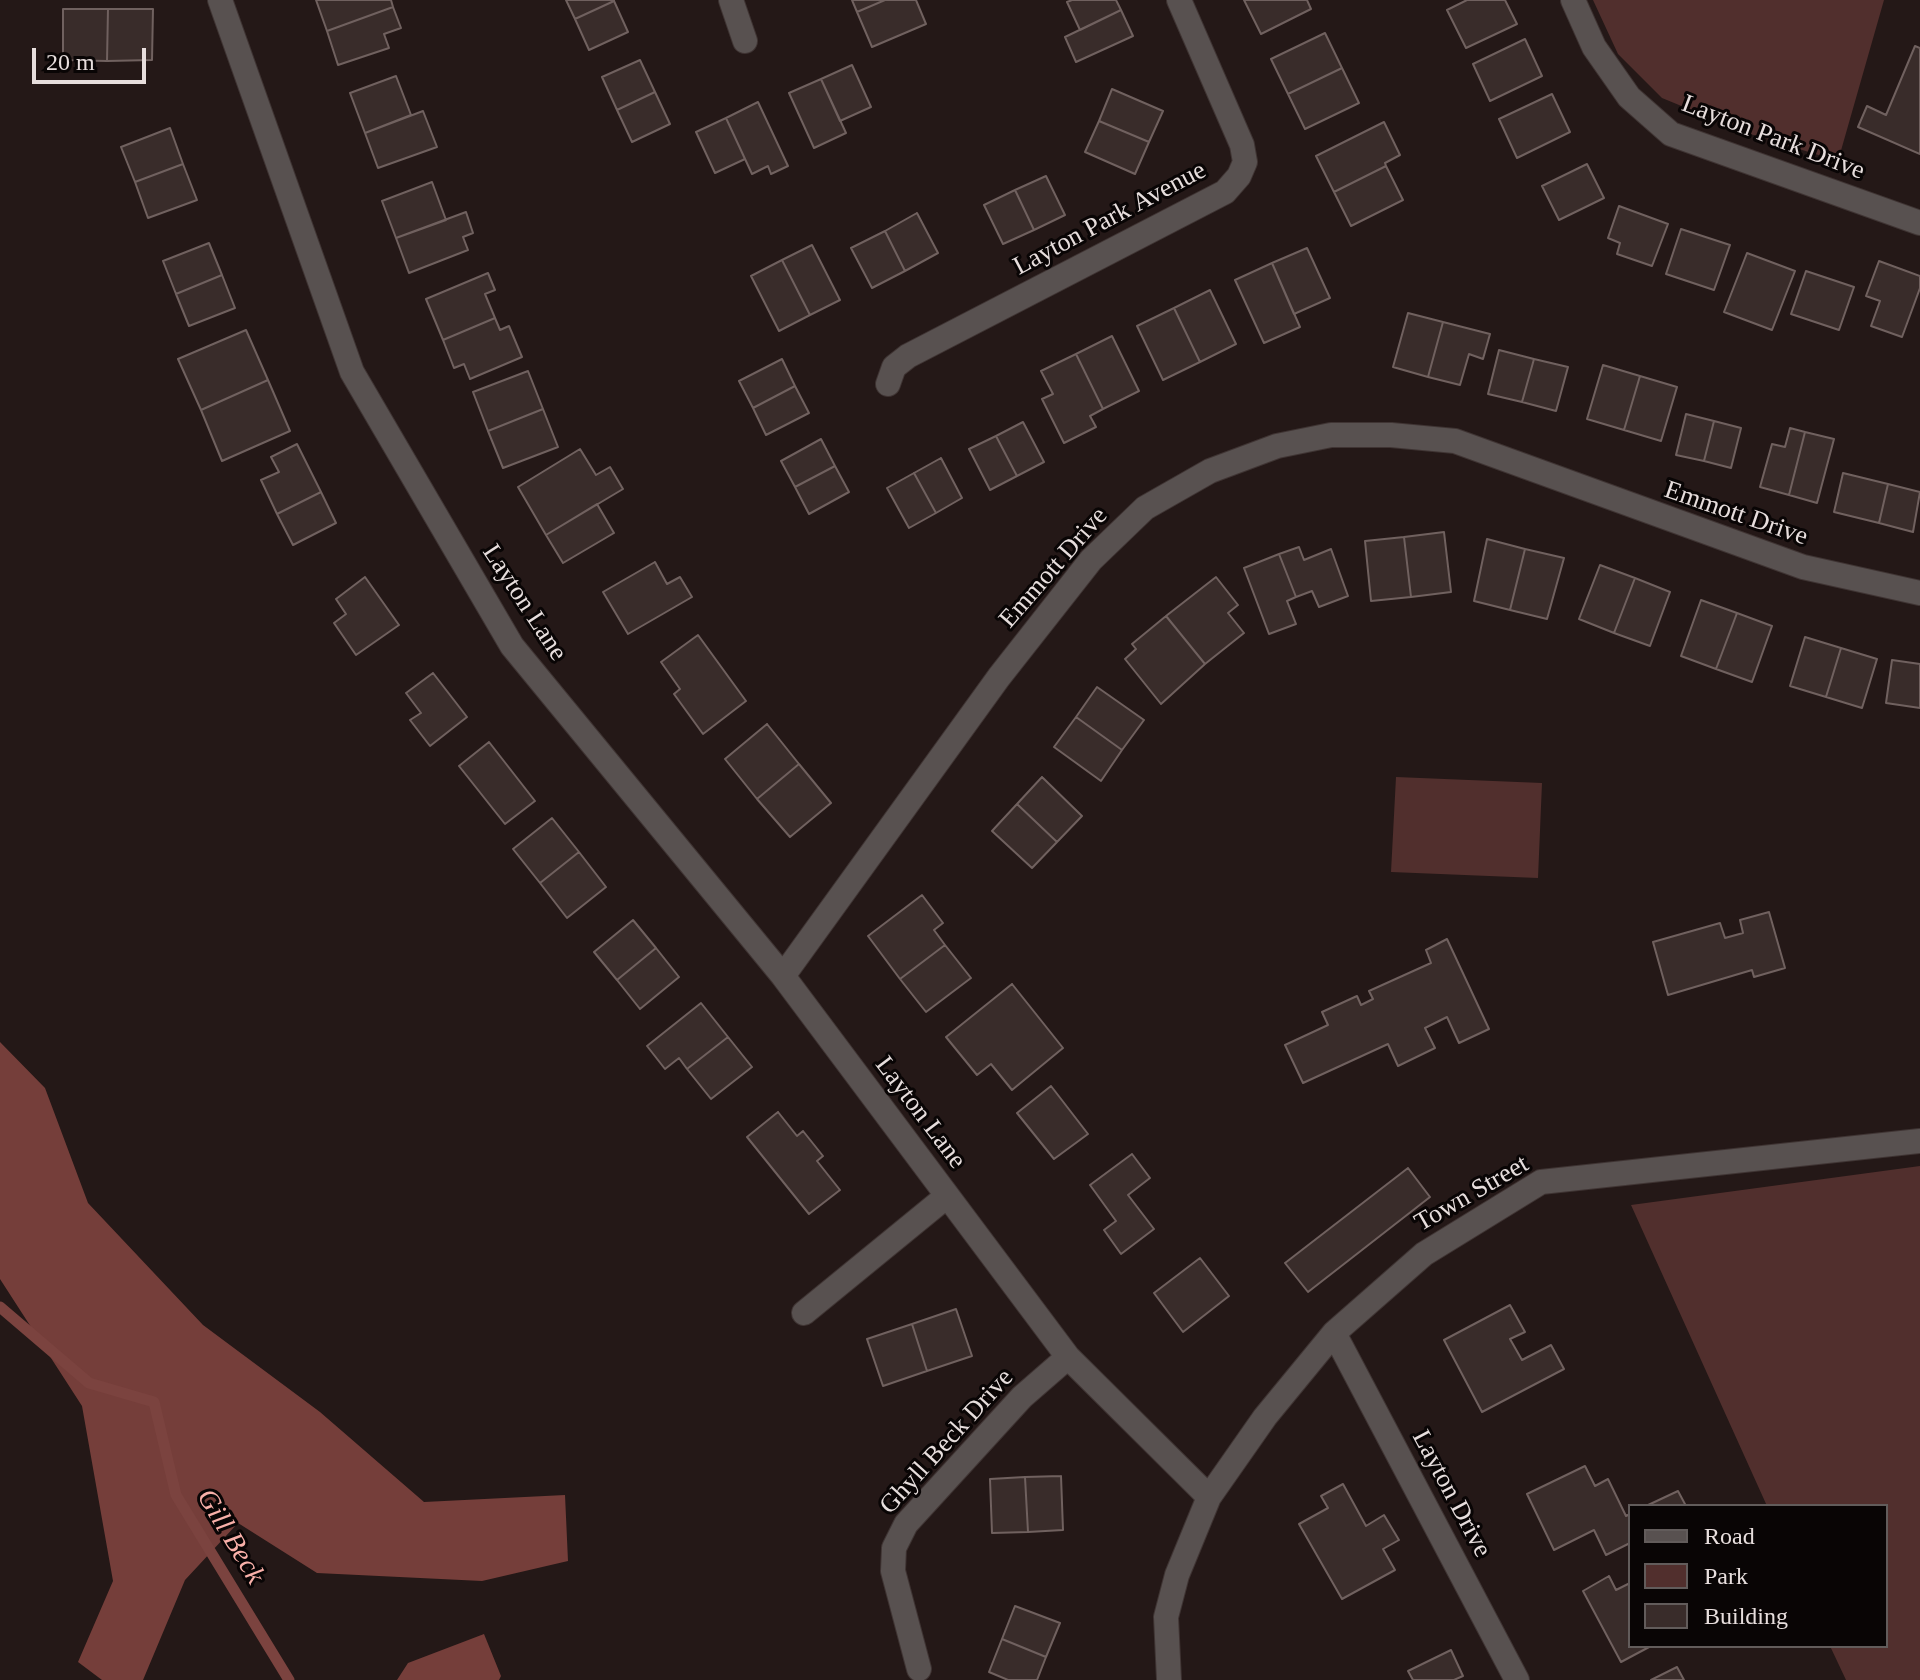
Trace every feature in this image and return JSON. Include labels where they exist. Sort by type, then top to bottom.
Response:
[{"type":"street","name":"Layton Lane","points":[[220,0],[352,372],[512,646],[783,976],[1068,1357],[1209,1497]]},
{"type":"street","points":[[731,0],[745,41]]},
{"type":"street","name":"Layton Park Avenue","points":[[888,384],[894,367],[908,356],[1225,192],[1239,176],[1245,162],[1242,145],[1179,0]]},
{"type":"street","name":"Layton Park Drive","points":[[1573,0],[1594,47],[1629,97],[1671,134],[1920,223]]},
{"type":"street","name":"Emmott Drive","points":[[783,976],[963,725],[1091,560],[1145,508],[1210,471],[1277,446],[1331,435],[1391,435],[1455,441],[1803,567],[1920,593]]},
{"type":"street","name":"Town Street","points":[[1169,1680],[1166,1617],[1177,1575],[1209,1497],[1265,1417],[1334,1333],[1424,1254],[1541,1182],[1920,1141]]},
{"type":"street","name":"Layton Lane","points":[[804,1313],[947,1196]]},
{"type":"street","name":"Layton Drive","points":[[1334,1333],[1517,1680]]},
{"type":"street","name":"Ghyll Beck Drive","points":[[919,1669],[893,1571],[894,1548],[906,1524],[927,1500],[1022,1397],[1068,1357]]},
{"type":"green space","points":[[1593,0],[1884,0],[1838,161],[1747,133],[1662,98],[1618,54]]},
{"type":"green space","points":[[1396,777],[1542,783],[1538,878],[1391,872]]},
{"type":"green space","points":[[1920,1166],[1920,1680],[1846,1680],[1831,1648],[1888,1648],[1888,1504],[1766,1504],[1631,1205]]},
{"type":"shaded area","points":[[0,1042],[45,1088],[88,1203],[203,1325],[320,1412],[424,1502],[565,1495],[568,1561],[482,1581],[317,1573],[238,1523],[185,1580],[143,1680],[102,1680],[78,1662],[113,1581],[82,1406],[0,1279]]},
{"type":"shaded area","points":[[484,1634],[501,1676],[499,1680],[397,1680],[408,1663]]},
{"type":"building","points":[[316,0],[391,0],[393,7],[327,31]]},
{"type":"building","points":[[566,0],[614,0],[614,1],[575,19]]},
{"type":"building","points":[[852,0],[885,0],[857,12]]},
{"type":"building","points":[[885,0],[916,0],[926,24],[872,47],[857,12]]},
{"type":"building","points":[[1116,0],[1121,10],[1080,30],[1067,2]]},
{"type":"building","points":[[1244,0],[1307,0],[1311,9],[1261,34]]},
{"type":"building","points":[[1467,0],[1505,0],[1517,24],[1466,48],[1447,10]]},
{"type":"building","points":[[614,1],[628,32],[589,50],[575,19]]},
{"type":"building","points":[[393,7],[401,28],[384,34],[389,48],[338,65],[327,31]]},
{"type":"building","points":[[63,9],[108,9],[107,61],[63,60]]},
{"type":"building","points":[[108,9],[153,9],[152,60],[107,61]]},
{"type":"building","points":[[1121,10],[1133,36],[1076,62],[1065,37]]},
{"type":"building","points":[[1325,33],[1342,68],[1288,94],[1271,59]]},
{"type":"building","points":[[1525,39],[1542,76],[1490,101],[1473,64]]},
{"type":"building","points":[[1915,46],[1920,48],[1920,154],[1858,127],[1867,106],[1886,115]]},
{"type":"building","points":[[640,60],[655,92],[617,110],[602,77]]},
{"type":"building","points":[[852,65],[871,107],[840,121],[821,79]]},
{"type":"building","points":[[1342,68],[1359,103],[1305,129],[1288,94]]},
{"type":"building","points":[[396,76],[411,115],[365,133],[350,93]]},
{"type":"building","points":[[821,79],[846,133],[814,148],[789,93]]},
{"type":"building","points":[[1112,89],[1163,111],[1149,142],[1099,121]]},
{"type":"building","points":[[655,92],[670,124],[632,142],[617,110]]},
{"type":"building","points":[[1552,94],[1570,132],[1517,158],[1499,119]]},
{"type":"building","points":[[758,102],[788,166],[771,174],[768,166],[752,174],[726,118]]},
{"type":"building","points":[[423,111],[437,147],[378,168],[365,133]]},
{"type":"building","points":[[726,118],[745,159],[715,173],[696,132]]},
{"type":"building","points":[[1099,121],[1149,142],[1135,174],[1085,152]]},
{"type":"building","points":[[1384,122],[1400,155],[1385,163],[1386,166],[1334,192],[1316,156]]},
{"type":"building","points":[[170,128],[183,164],[135,182],[121,147]]},
{"type":"building","points":[[183,164],[197,200],[148,218],[135,182]]},
{"type":"building","points":[[1587,164],[1604,198],[1559,220],[1542,186]]},
{"type":"building","points":[[1386,166],[1403,200],[1351,226],[1334,192]]},
{"type":"building","points":[[1046,176],[1065,215],[1034,230],[1015,190]]},
{"type":"building","points":[[432,182],[446,220],[396,238],[382,201]]},
{"type":"building","points":[[1015,190],[1034,230],[1003,244],[984,205]]},
{"type":"building","points":[[1619,206],[1668,224],[1652,266],[1617,254],[1620,243],[1608,238]]},
{"type":"building","points":[[466,212],[473,233],[463,237],[468,250],[409,273],[396,238]]},
{"type":"building","points":[[917,213],[938,253],[905,271],[885,231]]},
{"type":"building","points":[[1681,229],[1730,245],[1714,290],[1666,274]]},
{"type":"building","points":[[885,231],[905,271],[872,288],[851,248]]},
{"type":"building","points":[[209,243],[222,275],[176,294],[163,261]]},
{"type":"building","points":[[812,245],[840,300],[810,315],[782,260]]},
{"type":"building","points":[[1307,248],[1330,298],[1294,314],[1272,263]]},
{"type":"building","points":[[1747,253],[1795,271],[1772,330],[1724,312]]},
{"type":"building","points":[[782,260],[810,315],[779,331],[751,276]]},
{"type":"building","points":[[1879,261],[1920,276],[1920,288],[1902,337],[1871,326],[1880,301],[1866,296]]},
{"type":"building","points":[[1272,263],[1300,327],[1264,343],[1235,280]]},
{"type":"building","points":[[1806,271],[1854,287],[1839,330],[1791,314]]},
{"type":"building","points":[[488,273],[495,290],[485,294],[495,318],[443,340],[426,299]]},
{"type":"building","points":[[222,275],[235,308],[189,326],[176,294]]},
{"type":"building","points":[[1210,290],[1236,344],[1200,362],[1174,308]]},
{"type":"building","points":[[1174,308],[1200,362],[1163,380],[1137,326]]},
{"type":"building","points":[[1408,313],[1443,322],[1428,377],[1393,367]]},
{"type":"building","points":[[495,318],[500,330],[509,326],[522,357],[470,379],[464,364],[454,368],[443,340]]},
{"type":"building","points":[[1443,322],[1490,334],[1483,359],[1469,354],[1460,385],[1428,377]]},
{"type":"building","points":[[246,330],[268,380],[201,410],[178,359]]},
{"type":"building","points":[[1112,336],[1139,391],[1103,409],[1076,354]]},
{"type":"building","points":[[1499,350],[1534,359],[1522,402],[1488,394]]},
{"type":"building","points":[[1076,354],[1103,409],[1090,416],[1096,427],[1064,443],[1042,399],[1053,394],[1041,371]]},
{"type":"building","points":[[782,359],[795,386],[753,408],[739,381]]},
{"type":"building","points":[[1534,359],[1568,367],[1556,411],[1522,402]]},
{"type":"building","points":[[1603,365],[1640,376],[1624,430],[1587,419]]},
{"type":"building","points":[[528,371],[543,409],[488,431],[473,392]]},
{"type":"building","points":[[1640,376],[1677,387],[1661,441],[1624,430]]},
{"type":"building","points":[[268,380],[290,431],[222,461],[201,410]]},
{"type":"building","points":[[795,386],[809,413],[766,435],[753,408]]},
{"type":"building","points":[[543,409],[558,447],[503,468],[488,431]]},
{"type":"building","points":[[1686,414],[1714,421],[1704,461],[1676,455]]},
{"type":"building","points":[[1714,421],[1741,428],[1731,468],[1704,461]]},
{"type":"building","points":[[1023,422],[1044,462],[1017,476],[996,436]]},
{"type":"building","points":[[1790,428],[1805,432],[1789,495],[1760,487],[1772,444],[1785,447]]},
{"type":"building","points":[[1805,432],[1834,439],[1817,503],[1789,495]]},
{"type":"building","points":[[996,436],[1017,476],[990,490],[969,449]]},
{"type":"building","points":[[821,439],[835,466],[795,487],[781,461]]},
{"type":"building","points":[[297,444],[321,492],[277,514],[261,480],[279,472],[271,457]]},
{"type":"building","points":[[580,449],[596,475],[610,467],[623,489],[546,535],[518,487]]},
{"type":"building","points":[[941,458],[962,498],[936,513],[914,473]]},
{"type":"building","points":[[835,466],[849,492],[809,514],[795,487]]},
{"type":"building","points":[[914,473],[936,513],[909,528],[887,488]]},
{"type":"building","points":[[1843,473],[1888,484],[1879,523],[1834,512]]},
{"type":"building","points":[[1888,484],[1920,492],[1913,532],[1879,523]]},
{"type":"building","points":[[321,492],[336,523],[293,545],[277,514]]},
{"type":"building","points":[[597,504],[614,533],[563,563],[546,535]]},
{"type":"building","points":[[1444,532],[1451,592],[1411,597],[1404,537]]},
{"type":"building","points":[[1404,537],[1411,597],[1371,601],[1365,541]]},
{"type":"building","points":[[1487,539],[1525,549],[1510,610],[1474,601]]},
{"type":"building","points":[[1299,547],[1304,560],[1331,549],[1348,596],[1319,607],[1312,591],[1296,597],[1279,554]]},
{"type":"building","points":[[1525,549],[1564,558],[1547,619],[1510,610]]},
{"type":"building","points":[[1279,554],[1296,597],[1287,601],[1296,624],[1269,634],[1244,568]]},
{"type":"building","points":[[655,562],[667,584],[680,577],[692,597],[628,634],[603,592]]},
{"type":"building","points":[[1600,565],[1635,578],[1614,633],[1579,619]]},
{"type":"building","points":[[365,577],[399,625],[356,655],[334,623],[346,614],[336,599]]},
{"type":"building","points":[[1216,577],[1238,605],[1228,613],[1244,633],[1205,664],[1166,616]]},
{"type":"building","points":[[1635,578],[1670,592],[1650,646],[1614,633]]},
{"type":"building","points":[[1701,600],[1737,613],[1716,669],[1681,656]]},
{"type":"building","points":[[1737,613],[1772,626],[1752,682],[1716,669]]},
{"type":"building","points":[[1166,616],[1205,664],[1161,704],[1125,659],[1136,649],[1132,644]]},
{"type":"building","points":[[698,635],[746,701],[703,734],[674,694],[680,689],[661,662]]},
{"type":"building","points":[[1805,637],[1841,648],[1826,697],[1790,686]]},
{"type":"building","points":[[1841,648],[1877,659],[1862,708],[1826,697]]},
{"type":"building","points":[[1892,660],[1920,664],[1920,708],[1886,703]]},
{"type":"building","points":[[433,673],[467,717],[430,746],[410,720],[421,713],[406,693]]},
{"type":"building","points":[[1097,687],[1144,720],[1122,750],[1076,717]]},
{"type":"building","points":[[1076,717],[1122,750],[1101,781],[1054,747]]},
{"type":"building","points":[[767,724],[799,764],[757,799],[725,759]]},
{"type":"building","points":[[489,742],[535,801],[505,824],[459,766]]},
{"type":"building","points":[[799,764],[831,803],[790,837],[757,799]]},
{"type":"building","points":[[1042,777],[1082,816],[1057,842],[1017,804]]},
{"type":"building","points":[[1017,804],[1057,842],[1032,868],[992,831]]},
{"type":"building","points":[[552,818],[579,852],[540,883],[513,849]]},
{"type":"building","points":[[579,852],[606,887],[567,918],[540,883]]},
{"type":"building","points":[[922,895],[943,923],[934,930],[945,945],[900,979],[868,936]]},
{"type":"building","points":[[1769,912],[1785,968],[1754,977],[1752,970],[1668,995],[1653,942],[1720,923],[1725,938],[1743,933],[1740,920]]},
{"type":"building","points":[[633,920],[656,948],[617,980],[594,952]]},
{"type":"building","points":[[1447,939],[1489,1029],[1459,1043],[1447,1017],[1425,1028],[1435,1048],[1398,1066],[1388,1044],[1303,1083],[1285,1045],[1328,1025],[1322,1012],[1357,996],[1361,1005],[1373,999],[1369,991],[1431,963],[1426,950]]},
{"type":"building","points":[[945,945],[971,978],[926,1012],[900,979]]},
{"type":"building","points":[[656,948],[679,977],[640,1009],[617,980]]},
{"type":"building","points":[[1012,984],[1063,1048],[1012,1090],[991,1064],[977,1075],[946,1037]]},
{"type":"building","points":[[701,1003],[728,1037],[687,1069],[679,1058],[665,1069],[647,1046]]},
{"type":"building","points":[[728,1037],[752,1067],[711,1099],[687,1069]]},
{"type":"building","points":[[1051,1086],[1088,1134],[1054,1159],[1017,1113]]},
{"type":"building","points":[[778,1112],[797,1136],[803,1131],[823,1156],[817,1161],[840,1190],[809,1214],[747,1137]]},
{"type":"building","points":[[1132,1154],[1150,1178],[1128,1195],[1154,1229],[1121,1254],[1104,1230],[1116,1221],[1090,1185]]},
{"type":"building","points":[[1408,1168],[1430,1197],[1308,1292],[1285,1263]]},
{"type":"building","points":[[1200,1258],[1229,1296],[1183,1332],[1154,1293]]},
{"type":"building","points":[[1510,1305],[1525,1332],[1510,1339],[1522,1360],[1551,1345],[1564,1369],[1482,1412],[1444,1340]]},
{"type":"building","points":[[956,1309],[972,1356],[927,1371],[912,1324]]},
{"type":"building","points":[[912,1324],[927,1371],[883,1386],[867,1339]]},
{"type":"building","points":[[1585,1466],[1595,1486],[1608,1479],[1628,1515],[1628,1544],[1606,1555],[1594,1530],[1554,1550],[1527,1494]]},
{"type":"building","points":[[1061,1476],[1063,1530],[1028,1532],[1025,1477]]},
{"type":"building","points":[[1025,1477],[1028,1532],[992,1533],[990,1479]]},
{"type":"building","points":[[1343,1484],[1366,1526],[1384,1515],[1399,1540],[1383,1549],[1395,1570],[1342,1599],[1299,1524],[1328,1508],[1321,1496]]},
{"type":"building","points":[[1678,1491],[1685,1504],[1650,1504]]},
{"type":"building","points":[[1609,1576],[1616,1590],[1628,1584],[1628,1648],[1647,1648],[1621,1662],[1583,1591]]},
{"type":"building","points":[[1015,1606],[1060,1623],[1046,1657],[1002,1639]]},
{"type":"building","points":[[1002,1639],[1046,1657],[1037,1680],[1008,1680],[989,1672]]},
{"type":"building","points":[[1451,1650],[1463,1676],[1454,1680],[1413,1680],[1408,1671]]},
{"type":"building","points":[[1677,1667],[1684,1680],[1651,1680]]},
{"type":"waterway","name":"Gill Beck","points":[[0,1307],[89,1383],[154,1402],[176,1495],[289,1680]]}]
